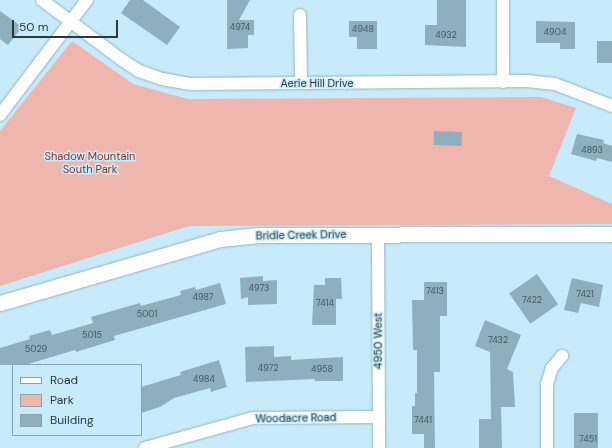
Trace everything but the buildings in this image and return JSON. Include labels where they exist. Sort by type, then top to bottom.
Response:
[{"type":"street","name":"Aerie Hill Drive","points":[[42,0],[122,60],[139,71],[162,79],[191,84],[301,82],[503,82],[555,84],[612,106]]},
{"type":"street","points":[[0,115],[87,0]]},
{"type":"street","points":[[502,0],[503,82]]},
{"type":"street","points":[[300,15],[301,82]]},
{"type":"street","name":"Bridle Creek Drive","points":[[0,303],[220,239],[259,235],[612,234]]},
{"type":"street","name":"4950 West","points":[[378,235],[379,448]]},
{"type":"street","points":[[547,448],[547,384],[552,368],[562,356]]},
{"type":"street","name":"Woodacre Road","points":[[146,448],[252,418],[379,417]]},
{"type":"green space","name":"Shadow Mountain South Park","points":[[72,41],[133,84],[188,99],[541,97],[576,108],[549,176],[612,204],[612,224],[189,226],[0,286],[0,131]]}]
